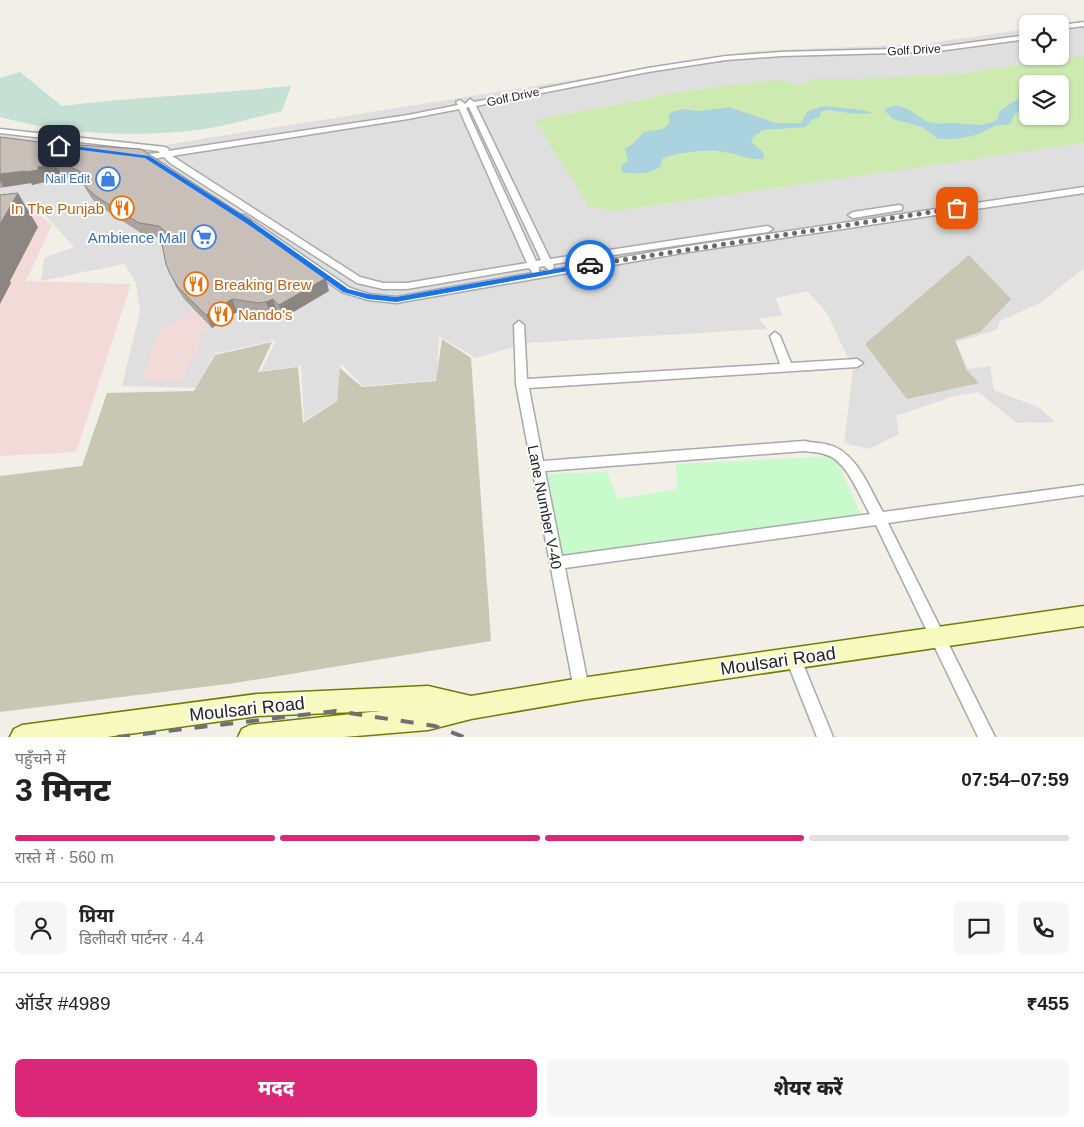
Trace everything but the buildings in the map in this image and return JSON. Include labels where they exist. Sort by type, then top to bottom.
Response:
[{"type":"street","points":[[1069,26],[1084,24]]},
{"type":"street","points":[[1069,31],[1084,29]]},
{"type":"street","name":"Golf Drive","points":[[823,52],[922,46],[1019,33]]},
{"type":"street","name":"Golf Drive","points":[[0,139],[147,157],[164,152],[460,104],[569,78],[720,54],[759,50],[823,52],[930,50],[1019,38]]},
{"type":"street","points":[[471,102],[549,267]]},
{"type":"street","points":[[460,104],[535,269]]},
{"type":"street","name":"Golf Drive","points":[[0,131],[164,152]]},
{"type":"street","points":[[164,152],[173,161],[357,280],[383,286],[406,286],[549,267],[1084,183]]},
{"type":"street","points":[[147,157],[163,167]]},
{"type":"street","points":[[881,215],[1084,190]]},
{"type":"street","points":[[227,208],[346,290],[368,297],[396,300],[535,269]]},
{"type":"street","name":"Lane Number V-40","points":[[519,325],[522,384],[582,689]]},
{"type":"street","points":[[775,336],[787,368]]},
{"type":"street","points":[[522,384],[857,363]]},
{"type":"street","points":[[537,468],[816,447],[830,450],[842,457],[853,471],[879,518],[988,737]]},
{"type":"street","points":[[556,563],[1084,490]]},
{"type":"street","name":"Moulsari Road","points":[[250,737],[325,727],[428,718],[471,708],[582,689],[1084,616]]},
{"type":"street","points":[[794,659],[825,737]]},
{"type":"street","name":"Moulsari Road","points":[[22,737],[257,705],[428,697],[471,708]]},
{"type":"shaded area","points":[[1084,21],[1084,268],[1040,303],[1000,321],[997,330],[956,342],[968,369],[990,366],[994,390],[1040,408],[1055,422],[1017,423],[978,392],[954,396],[896,416],[899,434],[869,449],[844,443],[853,369],[827,313],[807,291],[776,298],[782,315],[759,319],[767,329],[527,343],[476,358],[439,336],[437,380],[363,386],[341,364],[337,400],[304,421],[301,366],[261,371],[276,340],[214,354],[196,388],[122,386],[140,311],[136,283],[124,264],[41,281],[44,258],[74,247],[34,203],[0,223],[0,128],[164,145],[755,51],[923,44],[1019,30],[1019,65],[1069,65],[1069,23]]},
{"type":"shaded area","points":[[20,72],[62,106],[291,86],[282,111],[236,122],[201,130],[165,133],[93,133],[46,127],[0,117],[0,78]]},
{"type":"shaded area","points":[[28,206],[52,225],[26,281],[131,284],[76,452],[0,456],[0,220]]},
{"type":"shaded area","points":[[969,255],[1011,299],[980,332],[955,340],[966,369],[979,383],[907,399],[865,344]]},
{"type":"shaded area","points":[[194,310],[212,328],[200,333],[197,339],[201,339],[194,359],[190,359],[183,380],[142,381],[158,332]]},
{"type":"shaded area","points":[[442,339],[471,358],[491,641],[235,683],[0,712],[0,476],[82,466],[107,393],[194,391],[215,355],[272,342],[258,372],[298,367],[303,423],[337,401],[340,368],[362,387],[436,381]]},
{"type":"green space","points":[[1084,56],[1084,143],[617,211],[589,207],[535,120],[691,90],[778,80],[798,85],[811,79],[856,79],[957,74],[1020,65],[1069,65],[1069,58]]},
{"type":"green space","points":[[835,456],[865,523],[561,556],[547,474],[607,472],[618,499],[677,489],[676,464]]},
{"type":"water","points":[[1019,98],[1019,111],[1015,114],[1010,124],[995,126],[976,135],[956,139],[938,139],[922,127],[893,119],[884,110],[891,106],[904,107],[933,123],[973,125],[993,122],[998,119],[999,111]]},
{"type":"water","points":[[824,106],[856,109],[872,113],[856,114],[828,110],[821,112],[819,118],[813,119],[806,127],[763,130],[754,136],[751,142],[763,152],[764,159],[749,158],[719,151],[693,152],[662,159],[661,166],[652,171],[621,172],[622,165],[628,161],[625,149],[644,132],[662,129],[669,124],[669,115],[672,112],[683,109],[700,111],[729,107],[776,123],[801,123],[808,111]]},
{"type":"railway","points":[[117,737],[336,711],[435,726],[464,737]]},
{"type":"way so far","points":[[590,265],[957,208]]},
{"type":"place","name":"Nail Edit","points":[[108,179]]},
{"type":"place","name":"In The Punjab","points":[[122,208]]},
{"type":"place","name":"Ambience Mall","points":[[204,237]]},
{"type":"place","name":"Breaking Brew","points":[[196,284]]},
{"type":"place","name":"Nando's","points":[[221,314]]},
{"type":"route","points":[[59,146],[147,157],[251,224],[346,290],[368,297],[396,300],[590,265]]}]
